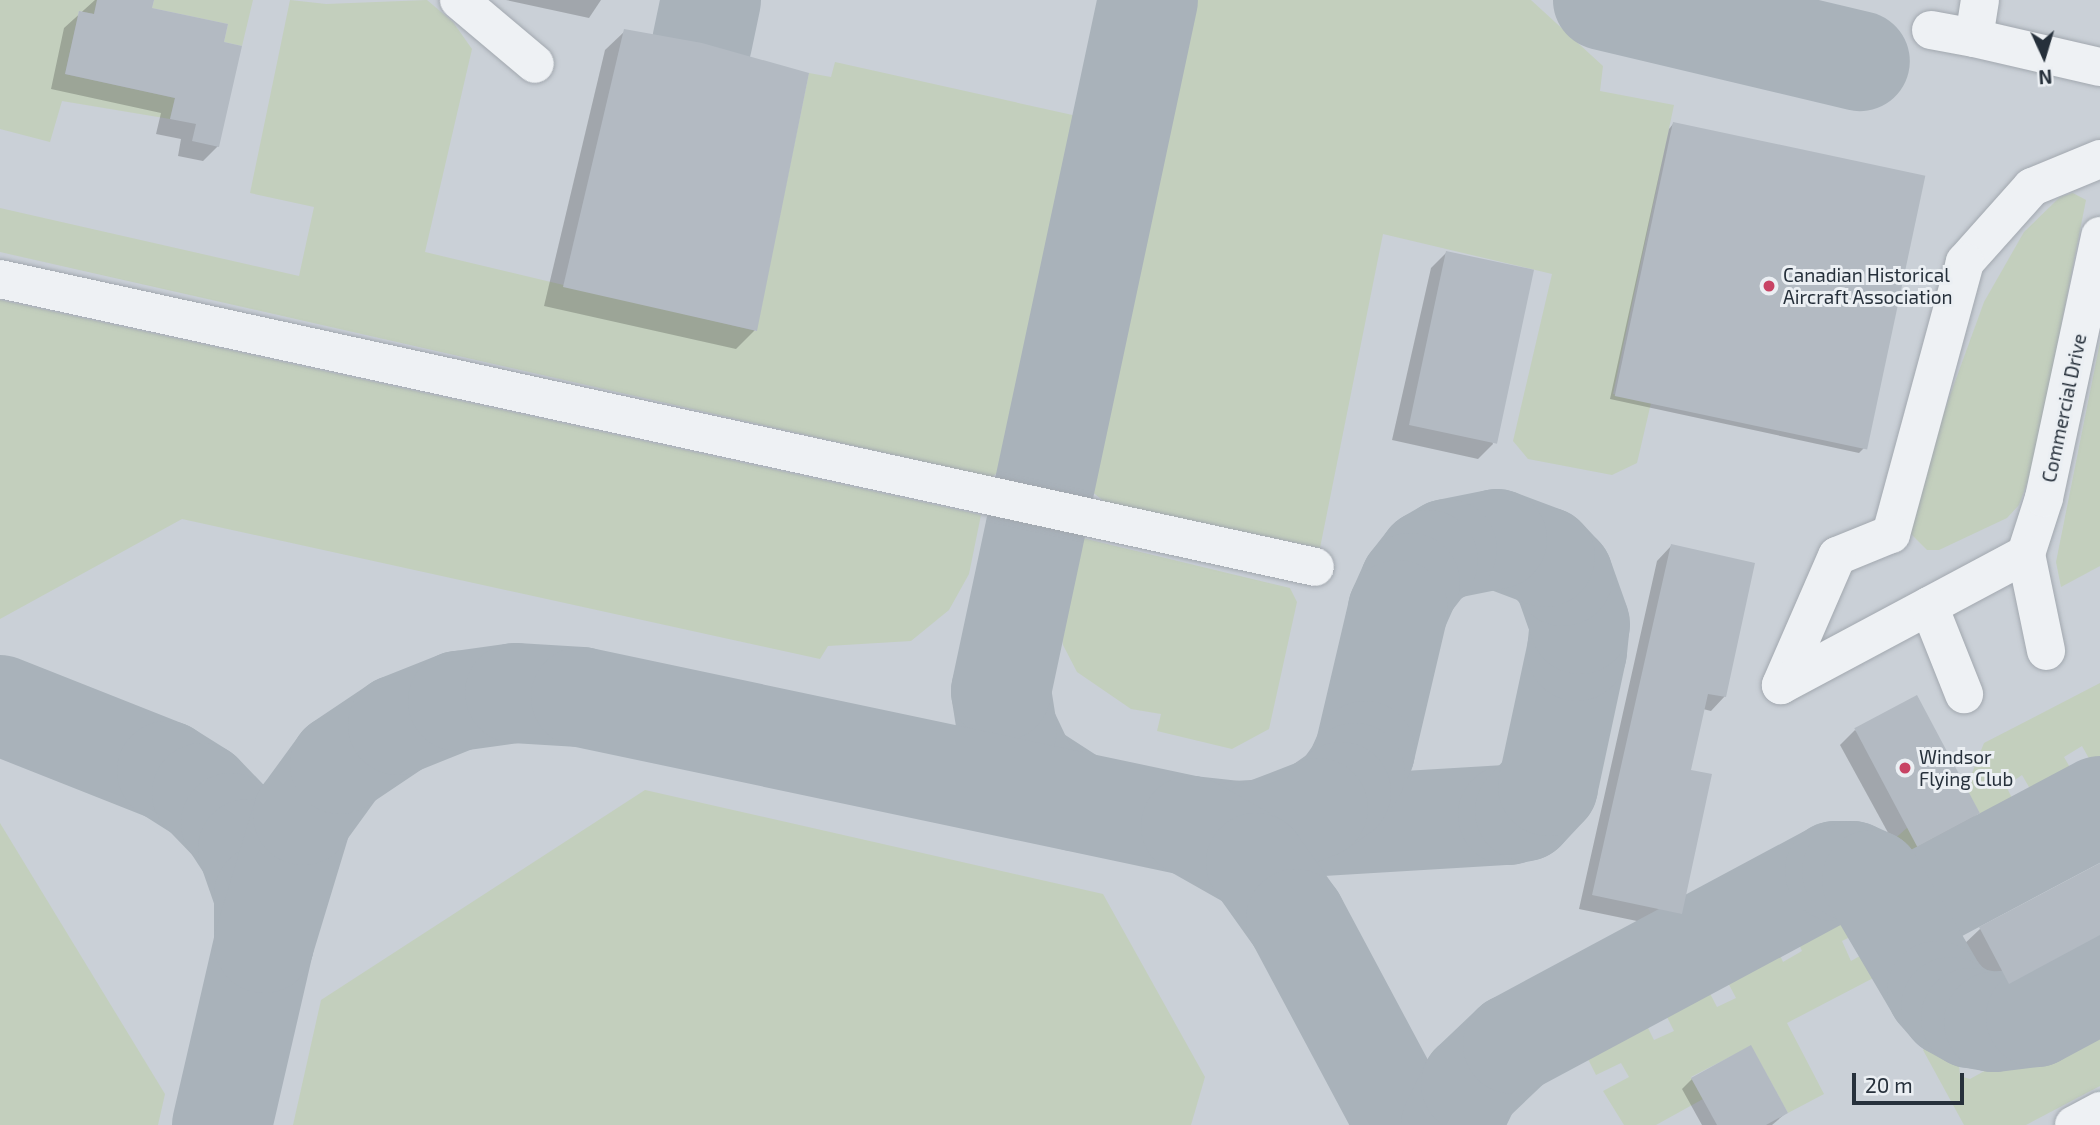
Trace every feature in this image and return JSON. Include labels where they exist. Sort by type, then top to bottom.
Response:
[{"type":"street","points":[[459,0],[535,64]]},
{"type":"street","points":[[1974,38],[1980,0]]},
{"type":"street","points":[[1931,30],[2100,67]]},
{"type":"street","points":[[2046,651],[2026,554],[1781,685],[1837,556],[1891,534],[1965,262],[2032,187],[2100,159]]},
{"type":"street","name":"Commercial Drive","points":[[2026,554],[2045,498],[2100,236]]},
{"type":"street","points":[[0,279],[1315,568]]},
{"type":"street","points":[[1929,606],[1964,694]]},
{"type":"street","points":[[2074,1125],[2100,1111]]},
{"type":"shaded area","points":[[0,0],[2100,0],[2100,1125],[0,1125]]},
{"type":"green space","points":[[0,0],[97,0],[94,14],[79,11],[65,74],[175,98],[170,119],[62,101],[50,142],[0,129]]},
{"type":"green space","points":[[154,0],[253,0],[242,46],[224,42],[228,24],[152,8]]},
{"type":"green space","points":[[290,0],[326,4],[427,0],[453,22],[472,49],[425,252],[756,331],[809,73],[831,77],[835,62],[1095,120],[1021,454],[992,477],[0,252],[0,208],[299,276],[314,207],[250,193]]},
{"type":"green space","points":[[1181,0],[1531,0],[1603,66],[1600,91],[1674,105],[1613,394],[1651,403],[1637,463],[1612,475],[1528,459],[1513,441],[1552,274],[1383,234],[1320,548],[1105,502],[1082,484],[1078,465]]},
{"type":"green space","points":[[2073,193],[2086,200],[2033,467],[2019,505],[2007,518],[1939,550],[1927,550],[1911,534],[1913,497],[1984,302],[2024,232],[2060,197]]},
{"type":"green space","points":[[0,300],[981,515],[969,574],[949,610],[911,641],[828,646],[820,659],[182,519],[0,619]]},
{"type":"green space","points":[[2100,342],[2100,566],[2061,587],[2056,562]]},
{"type":"green space","points":[[1070,535],[1290,588],[1297,602],[1269,729],[1232,749],[1157,731],[1161,714],[1131,709],[1077,672],[1063,645],[1058,610],[1057,583]]},
{"type":"green space","points":[[2100,683],[2100,778],[2082,746],[2064,757],[2088,799],[2048,820],[2022,775],[2006,786],[2022,818],[2021,833],[1936,880],[1893,878],[1884,870],[1883,849],[1908,827],[1918,846],[1980,814],[1966,788],[1984,743]]},
{"type":"green space","points":[[645,790],[1103,894],[1205,1077],[1191,1125],[293,1125],[321,1000]]},
{"type":"green space","points":[[0,823],[165,1094],[158,1125],[0,1125]]},
{"type":"green space","points":[[1828,897],[1862,901],[1872,911],[1862,931],[1842,941],[1851,961],[1890,939],[1904,962],[1787,1023],[1824,1094],[1788,1113],[1751,1046],[1691,1077],[1703,1099],[1656,1125],[1624,1125],[1603,1091],[1629,1077],[1621,1063],[1596,1075],[1576,1035],[1583,1024],[1621,1002],[1638,1008],[1654,1040],[1674,1031],[1652,987],[1686,969],[1702,978],[1717,1007],[1736,998],[1713,954],[1756,932],[1772,937],[1783,962],[1802,951],[1786,916]]},
{"type":"green space","points":[[2100,1000],[2100,1086],[2026,1125],[1964,1125],[1923,1050],[1943,1025],[1958,1053],[1960,1076],[1970,1079],[1988,1069],[1982,1051],[1983,1034],[2018,1034],[2055,1024]]},
{"type":"building","points":[[97,0],[154,0],[152,8],[228,24],[224,42],[242,46],[219,147],[192,141],[196,124],[170,119],[175,98],[65,74],[79,11],[94,14]]},
{"type":"building","points":[[624,29],[702,43],[809,73],[757,331],[563,287]]},
{"type":"building","name":"Canadian Historical Aircraft Association","points":[[1673,122],[1925,176],[1867,450],[1615,396]]},
{"type":"building","points":[[1446,251],[1534,270],[1497,444],[1409,425]]},
{"type":"building","points":[[1671,544],[1755,563],[1726,697],[1708,694],[1691,770],[1712,774],[1682,914],[1592,895]]},
{"type":"building","points":[[1917,695],[1980,813],[1917,847],[1854,728]]},
{"type":"building","points":[[2100,863],[2100,935],[2009,984],[1979,927]]},
{"type":"building","points":[[1751,1045],[1788,1113],[1766,1125],[1717,1125],[1691,1078]]},
{"type":"taxiway","points":[[702,43],[711,0]]},
{"type":"taxiway","points":[[1075,801],[1026,769],[1007,729],[1001,691],[1148,0]]},
{"type":"taxiway","points":[[1603,0],[1860,61]]},
{"type":"taxiway","points":[[1191,826],[1237,831],[1508,815],[1525,811],[1548,786],[1577,651],[1580,624],[1563,576],[1545,557],[1497,539],[1447,549],[1428,560],[1410,583],[1398,610],[1365,751],[1355,773],[1341,792],[1318,808],[1261,830]]},
{"type":"taxiway","points":[[222,1125],[264,943],[303,815],[340,764],[398,725],[458,701],[515,693],[581,697],[1191,826],[1256,863],[1296,919],[1406,1125]]},
{"type":"taxiway","points":[[0,705],[167,771],[202,793],[231,823],[248,849],[264,895],[264,943]]},
{"type":"taxiway","points":[[1885,895],[1910,902],[1927,898],[2100,806]]},
{"type":"taxiway","points":[[1451,1125],[1471,1084],[1513,1044],[1835,871],[1852,871],[1872,880],[1937,991],[1951,1007],[1971,1018],[1994,1022],[2036,1017],[2100,983]]},
{"type":"place","name":"Canadian Historical Aircraft Association","points":[[1769,286]]},
{"type":"place","name":"Windsor Flying Club","points":[[1905,768]]}]
